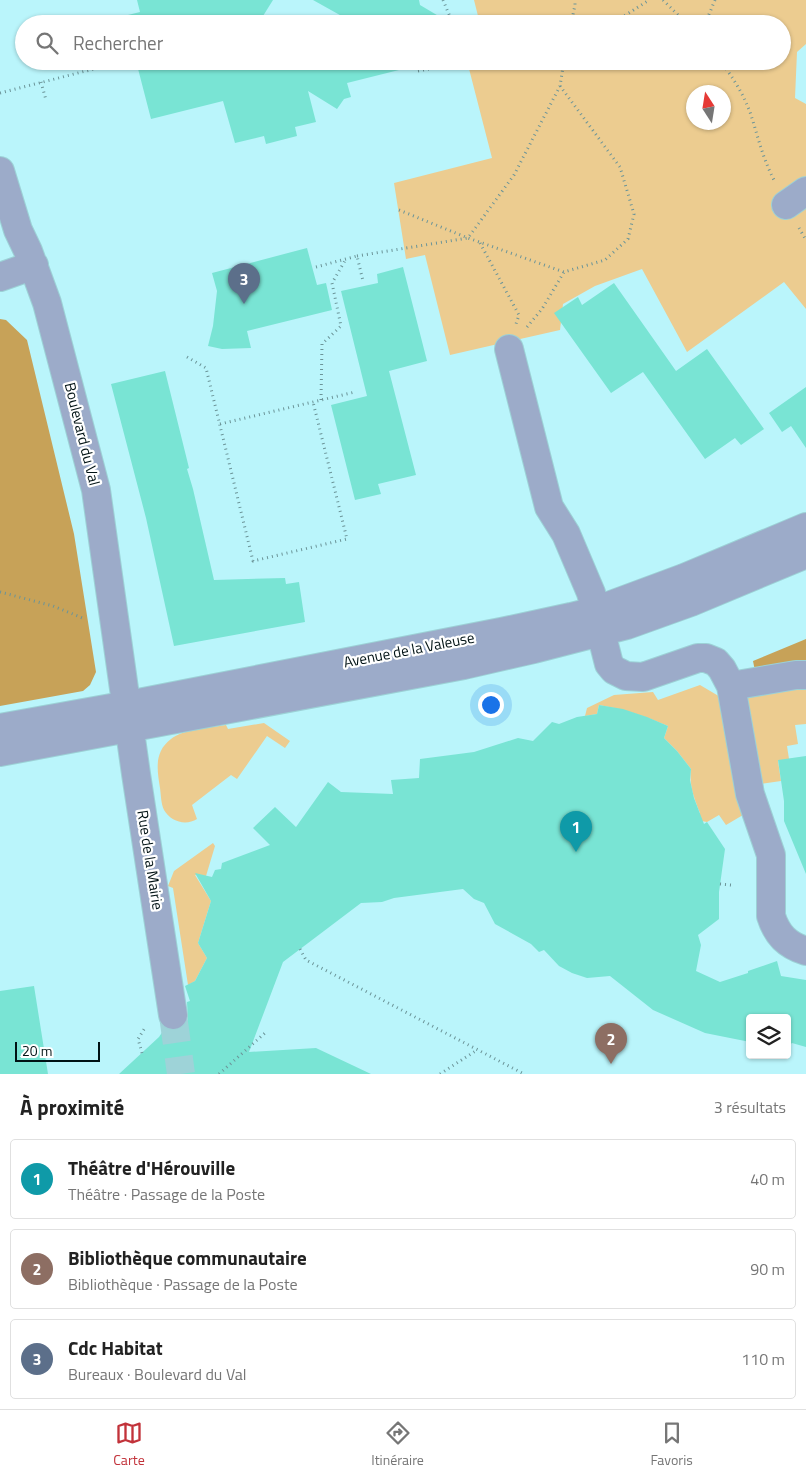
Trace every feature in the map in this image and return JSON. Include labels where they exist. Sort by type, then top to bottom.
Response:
[{"type":"street","name":"Boulevard du Val","points":[[0,171],[18,230],[34,265],[61,353],[96,490],[129,716]]},
{"type":"street","points":[[0,277],[34,265]]},
{"type":"street","points":[[510,348],[549,507],[566,534],[590,593],[608,664],[620,674],[635,678],[702,657],[716,662],[729,680],[750,794],[771,855],[771,916],[774,925],[783,939],[791,945],[806,951]]},
{"type":"street","name":"Avenue de la Valeuse","points":[[597,621],[806,527]]},
{"type":"street","name":"Avenue de la Valeuse","points":[[0,752],[129,716],[501,632],[597,621],[627,625],[692,602],[806,554]]},
{"type":"street","points":[[731,686],[806,675]]},
{"type":"street","name":"Avenue de la Valeuse","points":[[0,728],[129,716]]},
{"type":"street","name":"Rue de la Mairie","points":[[129,716],[173,1015]]},
{"type":"path","points":[[443,0],[449,15]]},
{"type":"path","points":[[572,15],[575,0]]},
{"type":"path","points":[[626,15],[649,0]]},
{"type":"path","points":[[664,0],[678,15]]},
{"type":"path","points":[[709,15],[715,0]]},
{"type":"path","points":[[0,93],[89,70]]},
{"type":"path","points":[[418,71],[423,70]]},
{"type":"path","points":[[316,267],[356,256],[468,238],[514,175],[560,86],[563,70]]},
{"type":"path","points":[[726,70],[738,86],[750,113],[765,163],[796,198]]},
{"type":"path","points":[[41,82],[46,100]]},
{"type":"path","points":[[398,210],[468,238],[564,272],[605,260],[628,238],[634,214],[620,167],[560,86]]},
{"type":"path","points":[[479,242],[519,315],[510,348]]},
{"type":"path","points":[[356,256],[364,281]]},
{"type":"path","points":[[321,400],[322,344],[341,326],[332,283],[346,259]]},
{"type":"path","points":[[510,348],[542,309],[564,272]]},
{"type":"path","points":[[187,357],[206,368],[253,561],[347,539],[313,402]]},
{"type":"path","points":[[220,424],[355,392]]},
{"type":"path","points":[[0,592],[53,606],[93,622]]},
{"type":"path","points":[[720,884],[731,885]]},
{"type":"path","points":[[300,949],[306,960],[524,1074]]},
{"type":"path","points":[[142,1052],[138,1039],[146,1025]]},
{"type":"path","points":[[220,1074],[265,1033]]},
{"type":"path","points":[[440,1074],[478,1050]]},
{"type":"shaded area","points":[[474,0],[806,0],[806,44],[797,52],[795,98],[806,104],[806,309],[784,282],[687,352],[642,269],[595,286],[563,304],[560,330],[450,355],[425,255],[406,259],[394,183],[492,158],[469,70],[791,70],[791,15],[478,15]]},
{"type":"shaded area","points":[[0,319],[6,320],[27,340],[74,534],[96,672],[90,685],[83,691],[0,706]]},
{"type":"shaded area","points":[[806,639],[806,664],[755,671],[753,661]]},
{"type":"shaded area","points":[[700,685],[722,698],[743,815],[726,825],[719,815],[707,822],[690,819],[692,816],[700,813],[691,786],[691,769],[664,738],[668,726],[634,713],[599,705],[597,714],[585,716],[587,708],[614,695],[653,692],[658,700]]},
{"type":"shaded area","points":[[806,687],[806,724],[795,725],[798,744],[787,746],[789,759],[778,761],[781,781],[761,784],[745,694]]},
{"type":"shaded area","points":[[264,723],[290,741],[285,748],[267,736],[237,779],[231,775],[192,805],[197,819],[179,822],[167,814],[162,802],[158,761],[162,749],[171,739],[189,731],[226,725],[228,729]]},
{"type":"shaded area","points":[[213,843],[215,846],[206,876],[195,875],[211,901],[198,943],[207,958],[195,981],[188,985],[173,888],[168,886],[174,871]]},
{"type":"building","points":[[137,0],[273,0],[264,15],[128,15],[140,12]]},
{"type":"building","points":[[313,0],[419,0],[420,5],[437,15],[340,15]]},
{"type":"building","points":[[138,70],[399,70],[347,83],[351,97],[344,99],[337,109],[308,91],[316,122],[295,127],[297,136],[266,144],[264,136],[235,143],[223,101],[151,119]]},
{"type":"building","points":[[307,248],[317,285],[326,283],[332,310],[247,331],[251,348],[222,349],[208,346],[213,326],[217,291],[212,273]]},
{"type":"building","points":[[403,267],[427,361],[389,371],[416,475],[378,484],[381,494],[355,500],[331,405],[367,396],[341,291],[378,283],[377,274]]},
{"type":"building","points":[[614,283],[676,371],[707,349],[764,429],[741,445],[735,438],[705,459],[643,372],[611,393],[554,313],[578,297],[582,305]]},
{"type":"building","points":[[165,371],[214,580],[285,578],[286,584],[299,582],[305,622],[174,646],[146,518],[111,384]]},
{"type":"building","points":[[806,387],[806,448],[791,426],[782,432],[769,413]]},
{"type":"building","points":[[599,705],[623,709],[668,726],[664,738],[691,769],[690,780],[694,798],[704,824],[707,822],[725,849],[719,892],[719,919],[698,935],[701,945],[696,971],[720,982],[777,961],[781,976],[806,980],[806,1047],[791,1044],[791,1014],[746,1014],[746,1041],[705,1033],[653,1010],[610,976],[587,978],[572,973],[559,966],[544,950],[539,952],[531,944],[495,924],[484,903],[474,899],[463,889],[394,898],[382,902],[361,903],[283,962],[249,1052],[316,1048],[371,1074],[119,1074],[159,1037],[165,1028],[176,1030],[183,1027],[188,1020],[187,1002],[190,1001],[185,986],[195,981],[207,958],[198,943],[211,901],[195,873],[212,877],[215,870],[221,869],[222,863],[270,845],[253,828],[275,807],[296,827],[328,782],[341,792],[393,794],[391,780],[419,778],[420,759],[474,752],[518,738],[533,741],[552,722],[559,724],[577,717],[597,714]]},
{"type":"building","points":[[806,756],[806,874],[784,821],[784,801],[778,760]]},
{"type":"building","points":[[34,986],[48,1074],[0,1074],[0,991]]},
{"type":"tunnel","points":[[173,1015],[181,1074]]},
{"type":"place","name":"Cdc Habitat","points":[[244,304]]},
{"type":"place","name":"Théâtre d'Hérouville","points":[[576,852]]},
{"type":"place","name":"Bibliothèque communautaire","points":[[611,1064]]}]
